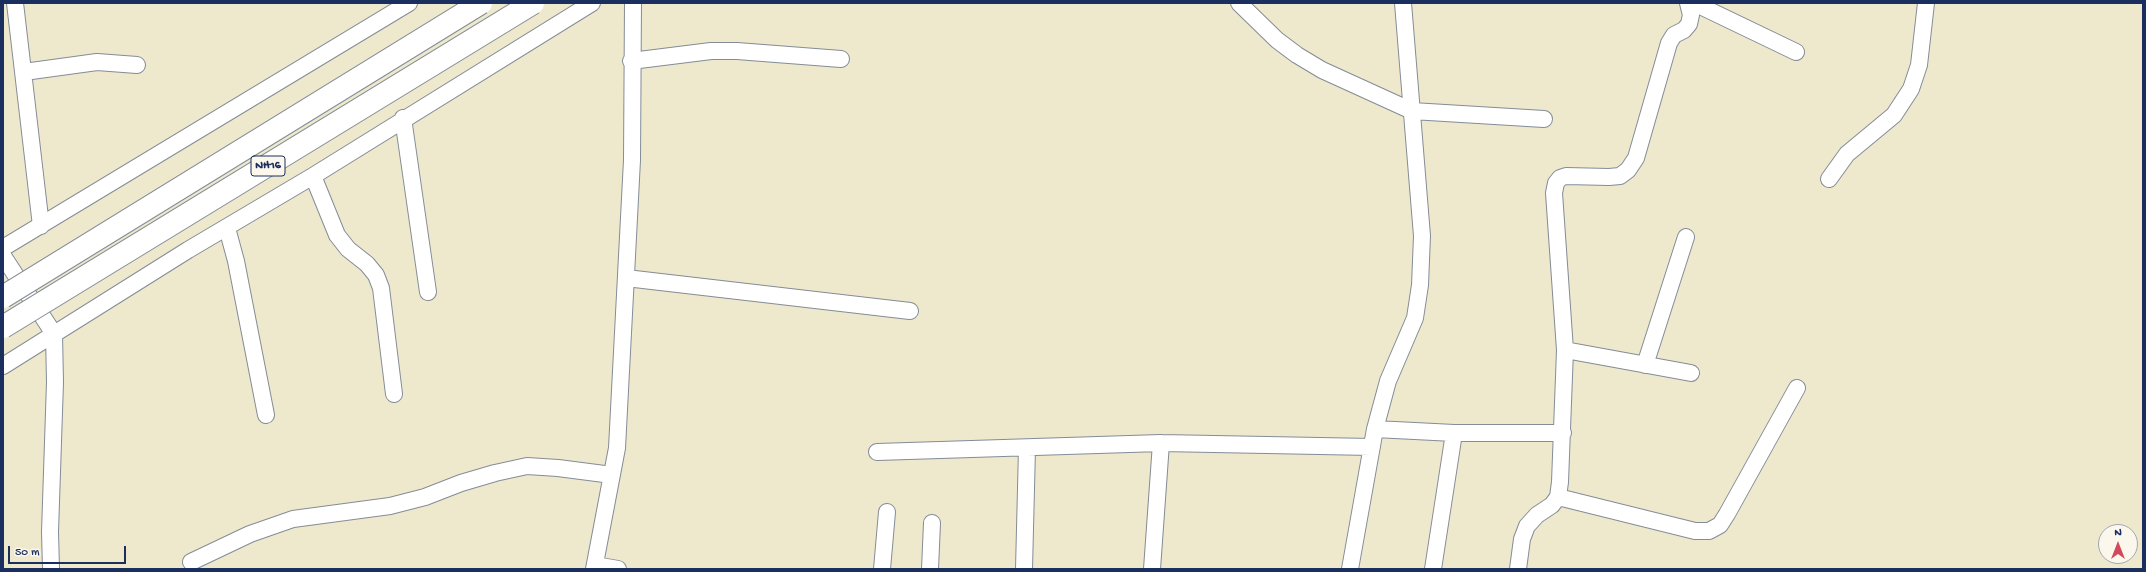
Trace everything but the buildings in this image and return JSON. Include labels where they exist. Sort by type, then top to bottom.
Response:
[{"type":"highway","name":"NH16","points":[[3,297],[481,3]]},
{"type":"highway","name":"NH16","points":[[3,327],[533,3]]},
{"type":"street","points":[[15,3],[41,226]]},
{"type":"street","points":[[3,248],[409,3]]},
{"type":"street","points":[[3,366],[188,250],[314,176],[403,118],[592,3]]},
{"type":"street","points":[[618,569],[594,567],[617,448],[632,160],[631,60],[633,3]]},
{"type":"street","points":[[1239,3],[1277,40],[1322,70],[1412,111],[1544,119]]},
{"type":"street","points":[[1350,569],[1375,429],[1388,381],[1415,318],[1420,285],[1422,236],[1403,3]]},
{"type":"street","points":[[1518,569],[1522,539],[1527,526],[1537,515],[1552,505],[1558,496],[1563,433],[1565,350],[1554,192],[1556,183],[1560,178],[1566,176],[1620,176],[1628,170],[1636,158],[1669,42],[1674,35],[1684,30],[1689,24],[1691,14],[1688,3]]},
{"type":"street","points":[[1694,3],[1796,52]]},
{"type":"street","points":[[1830,180],[1847,154],[1894,115],[1911,89],[1919,65],[1926,3]]},
{"type":"street","points":[[631,60],[711,51],[737,51],[841,59]]},
{"type":"street","points":[[24,72],[97,62],[137,65]]},
{"type":"street","points":[[403,118],[428,292]]},
{"type":"street","points":[[314,176],[337,235],[348,249],[376,275],[381,288],[394,394]]},
{"type":"street","points":[[227,228],[236,260],[266,415]]},
{"type":"street","points":[[1645,365],[1686,237]]},
{"type":"street","points":[[3,256],[54,334],[55,382],[50,569]]},
{"type":"street","points":[[626,278],[910,311]]},
{"type":"street","points":[[1565,350],[1691,373]]},
{"type":"street","points":[[1558,496],[1695,531],[1709,530],[1720,524],[1727,514],[1797,388]]},
{"type":"street","points":[[1375,429],[1454,432],[1563,433]]},
{"type":"street","points":[[1433,569],[1454,432]]},
{"type":"street","points":[[876,452],[1161,443],[1372,447]]},
{"type":"street","points":[[1152,569],[1161,443]]},
{"type":"street","points":[[1024,569],[1027,448]]},
{"type":"street","points":[[191,562],[250,534],[293,519],[390,506],[425,497],[462,483],[527,466],[558,468],[612,475]]},
{"type":"street","points":[[882,569],[887,512]]},
{"type":"street","points":[[930,569],[932,524]]}]
